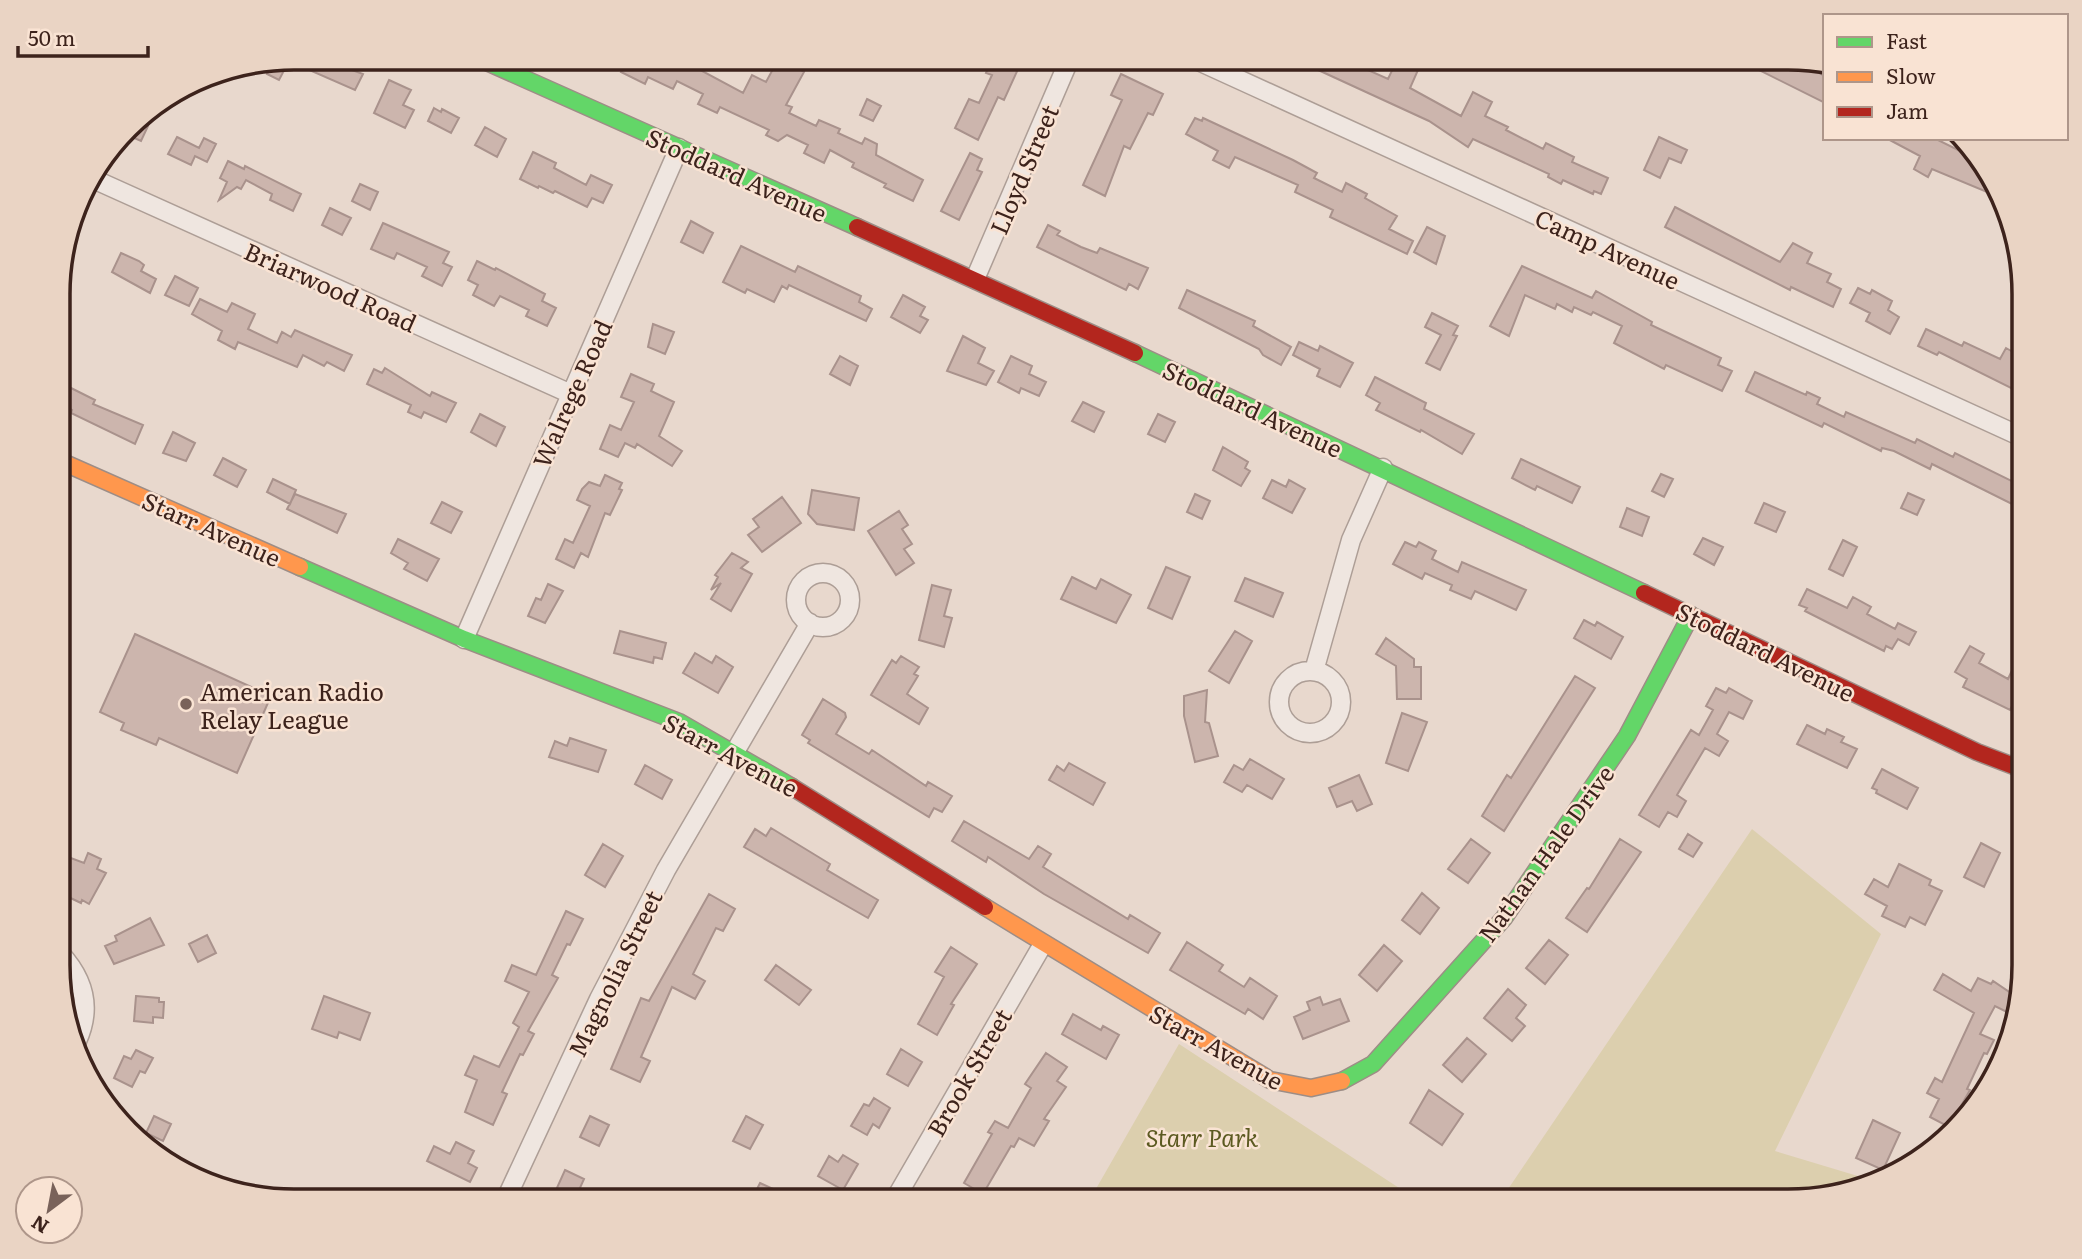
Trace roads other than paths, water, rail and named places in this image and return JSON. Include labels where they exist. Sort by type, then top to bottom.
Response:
[{"type":"street","name":"Stoddard Avenue","points":[[505,70],[975,279],[1383,468],[1977,752],[2012,765]]},
{"type":"street","name":"Lloyd Street","points":[[975,279],[1065,70]]},
{"type":"street","name":"Camp Avenue","points":[[1218,70],[2012,433]]},
{"type":"street","name":"Walrege Road","points":[[464,639],[679,148]]},
{"type":"street","name":"Briarwood Road","points":[[100,182],[571,394]]},
{"type":"street","name":"Starr Avenue","points":[[70,465],[464,639],[679,722],[856,824],[1042,944],[1270,1080],[1299,1090],[1329,1086]]},
{"type":"street","points":[[1314,671],[1351,540],[1383,468]]},
{"type":"street","name":"Nathan Hale Drive","points":[[1329,1086],[1353,1077],[1373,1064],[1504,918],[1627,736],[1691,614]]},
{"type":"street","name":"Magnolia Street","points":[[511,1189],[599,999],[666,870],[810,623]]},
{"type":"street","name":"Brook Street","points":[[901,1189],[1042,944]]},
{"type":"street","points":[[70,964],[77,972],[85,999],[85,1024],[81,1032]]},
{"type":"place","name":"American Radio Relay League","points":[[186,704]]},
{"type":"park label","name":"Starr Park","points":[[1202,1136]]}]
